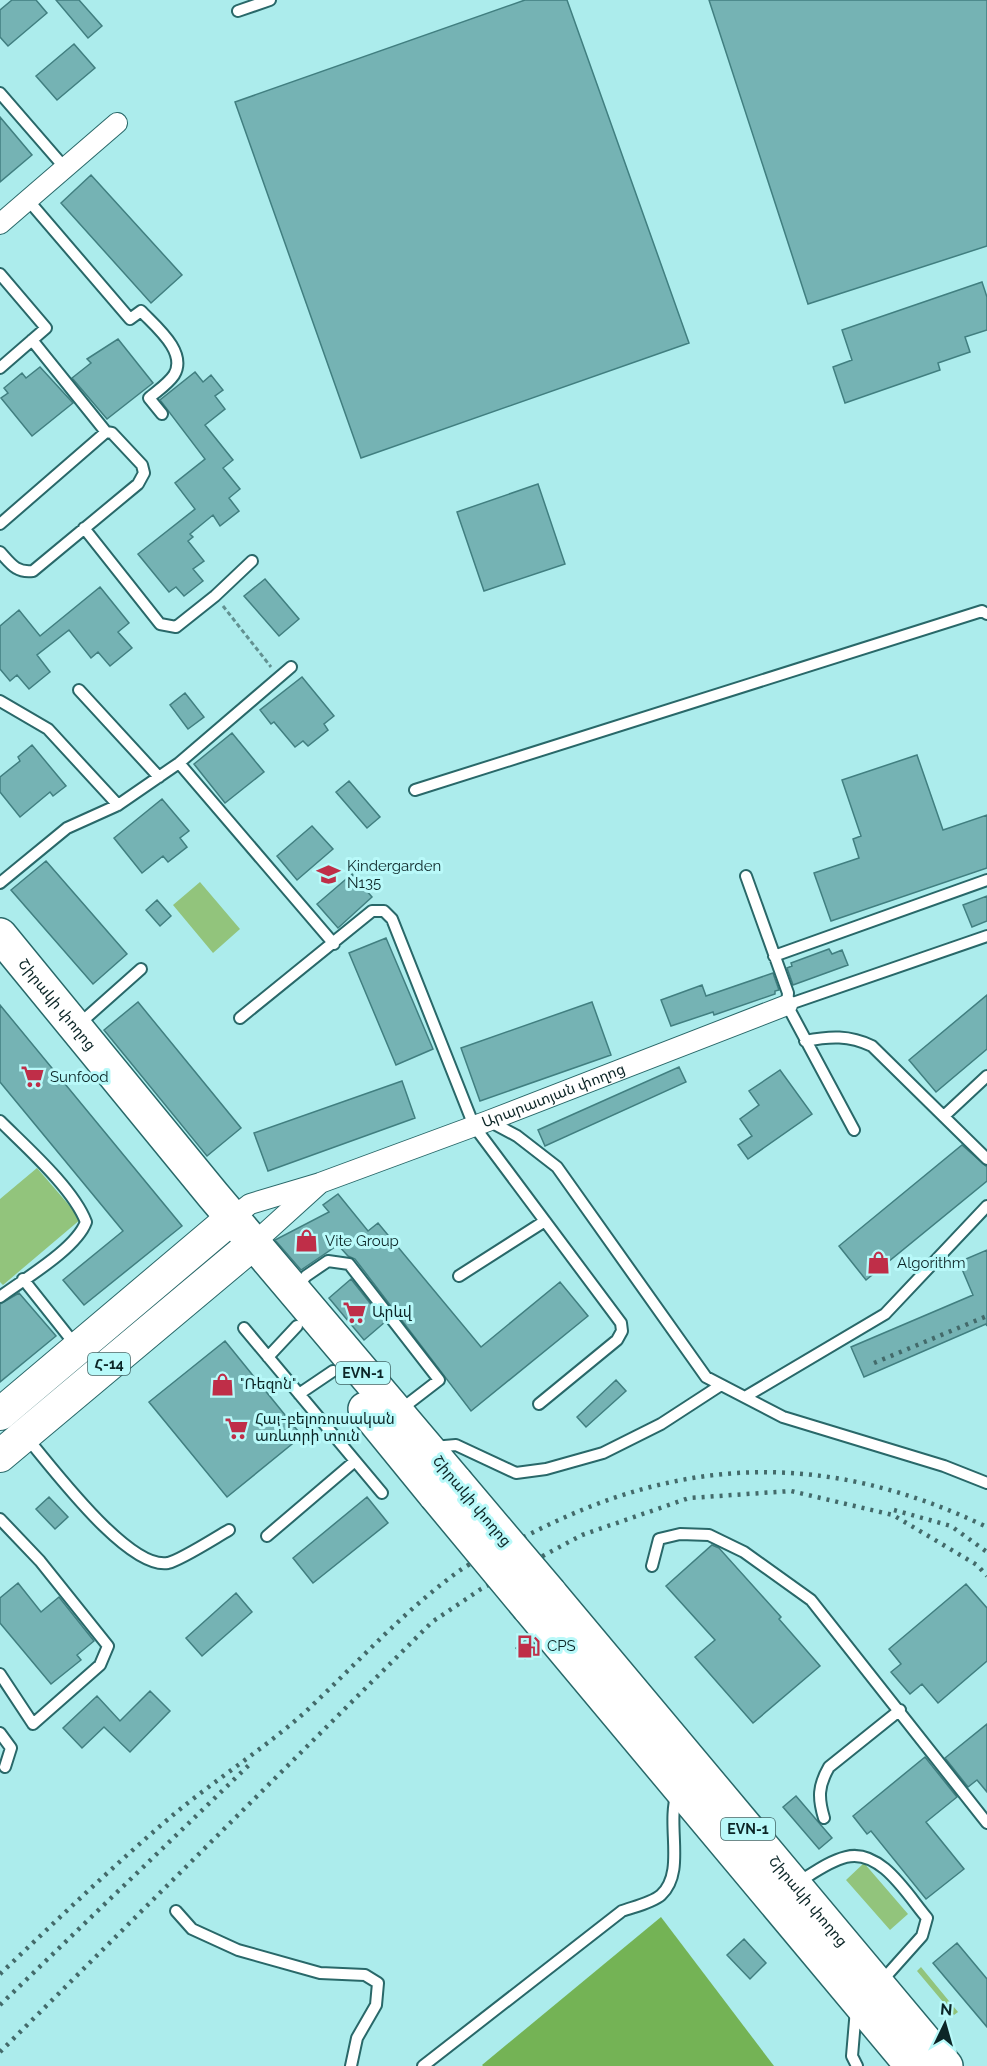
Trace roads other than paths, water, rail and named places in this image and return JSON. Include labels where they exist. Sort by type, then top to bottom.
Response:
[{"type":"highway","name":"Շիրակի փողոց","points":[[0,935],[75,1027],[224,1224]]},
{"type":"highway","name":"Շիրակի փողոց","points":[[0,964],[246,1250],[297,1326],[333,1371],[446,1489],[539,1600],[794,1884],[868,1993],[912,2066]]},
{"type":"highway","name":"Շիրակի փողոց","points":[[246,1250],[294,1292],[397,1412],[427,1448],[446,1489]]},
{"type":"highway","name":"Շիրակի փողոց","points":[[539,1600],[679,1787],[868,1993],[946,2066]]},
{"type":"main road","name":"Արարատյան փողոց","points":[[0,1414],[224,1224]]},
{"type":"main road","name":"Արարատյան փողոց","points":[[0,1456],[246,1250]]},
{"type":"street","points":[[0,224],[117,123]]},
{"type":"street","name":"Արարատյան փողոց","points":[[224,1224],[250,1204],[320,1183],[481,1124],[787,1005]]},
{"type":"street","name":"Արարատյան փողոց","points":[[246,1250],[320,1183]]},
{"type":"lane","points":[[238,11],[270,0]]},
{"type":"lane","points":[[0,93],[65,168]]},
{"type":"lane","points":[[28,200],[130,319],[141,311],[170,343],[177,362],[176,370],[173,377],[149,398],[162,414]]},
{"type":"lane","points":[[0,274],[46,328],[0,368]]},
{"type":"lane","points":[[0,552],[22,573],[33,571],[138,483],[144,473],[142,465],[112,433],[106,432],[32,340]]},
{"type":"lane","points":[[0,524],[106,432]]},
{"type":"lane","points":[[84,528],[160,624],[176,627],[216,596],[252,561]]},
{"type":"lane","points":[[415,790],[982,611],[987,614]]},
{"type":"lane","points":[[0,883],[67,828],[118,805],[179,763],[291,667]]},
{"type":"lane","points":[[79,690],[159,777]]},
{"type":"lane","points":[[0,701],[48,729],[118,805]]},
{"type":"lane","points":[[179,763],[334,944]]},
{"type":"lane","points":[[746,876],[788,993],[787,1005],[854,1130]]},
{"type":"lane","points":[[774,956],[987,880]]},
{"type":"lane","points":[[240,1018],[372,911],[384,911],[392,919],[481,1124],[545,1221],[621,1323],[622,1331],[617,1340],[538,1404]]},
{"type":"lane","points":[[787,1005],[987,936]]},
{"type":"lane","points":[[75,1027],[141,969]]},
{"type":"lane","points":[[805,1041],[830,1036],[855,1038],[872,1046],[987,1159]]},
{"type":"lane","points":[[944,1116],[987,1076]]},
{"type":"lane","points":[[0,1121],[37,1157],[81,1210],[86,1221],[82,1232],[0,1298]]},
{"type":"lane","points":[[481,1124],[517,1136],[557,1167],[706,1377],[783,1417],[944,1466],[987,1483]]},
{"type":"lane","points":[[744,1397],[885,1314],[987,1206]]},
{"type":"lane","points":[[459,1276],[545,1221]]},
{"type":"lane","points":[[294,1292],[306,1276],[328,1261],[349,1264],[439,1380],[397,1412]]},
{"type":"lane","points":[[23,1279],[78,1348]]},
{"type":"lane","points":[[267,1357],[297,1326]]},
{"type":"lane","points":[[244,1328],[382,1493]]},
{"type":"lane","points":[[299,1394],[333,1371]]},
{"type":"lane","points":[[427,1448],[456,1445],[516,1473],[546,1469],[603,1453],[661,1424],[721,1385]]},
{"type":"lane","points":[[24,1436],[118,1542],[146,1561],[168,1563],[229,1530]]},
{"type":"lane","points":[[267,1536],[355,1461]]},
{"type":"lane","points":[[0,1674],[33,1724],[100,1665],[108,1646],[40,1561],[1,1523]]},
{"type":"lane","points":[[652,1566],[659,1539],[680,1534],[709,1535],[744,1552],[811,1599],[987,1823]]},
{"type":"lane","points":[[824,1818],[818,1796],[822,1779],[829,1767],[900,1710]]},
{"type":"lane","points":[[0,1733],[11,1748],[5,1767]]},
{"type":"lane","points":[[423,2066],[622,1911],[660,1896],[672,1878],[675,1863],[672,1834],[674,1803],[679,1787]]},
{"type":"lane","points":[[794,1884],[848,1856],[864,1857],[879,1862],[927,1918],[922,1936],[868,1993],[852,2056],[857,2066]]},
{"type":"lane","points":[[176,1911],[192,1929],[238,1950],[320,1973],[365,1975],[378,1983],[376,2005],[357,2038],[351,2066]]},
{"type":"railway","points":[[874,1363],[987,1316]]},
{"type":"railway","points":[[0,1974],[107,1873],[173,1815],[303,1714],[417,1604],[438,1587],[483,1557],[584,1509],[642,1489],[699,1477],[755,1472],[812,1475],[870,1485],[928,1502],[987,1527]]},
{"type":"railway","points":[[0,2052],[432,1622],[481,1589],[582,1535],[689,1498],[791,1491],[893,1515],[977,1565],[987,1576]]},
{"type":"railway","points":[[894,1510],[951,1526],[987,1552]]},
{"type":"railway","points":[[0,2005],[249,1765]]},
{"type":"place","name":"Kindergarden N135","points":[[329,875]]},
{"type":"place","name":"Sunfood","points":[[32,1077]]},
{"type":"place","name":"Vite Group","points":[[307,1241]]},
{"type":"place","name":"Algorithm","points":[[879,1263]]},
{"type":"place","name":"Արևվ","points":[[354,1312]]},
{"type":"place","name":"\"Ռեզոն\"","points":[[222,1384]]},
{"type":"place","name":"Հայ-բելոռուսական առևտրի տուն","points":[[237,1428]]},
{"type":"place","name":"CPS","points":[[529,1646]]}]
